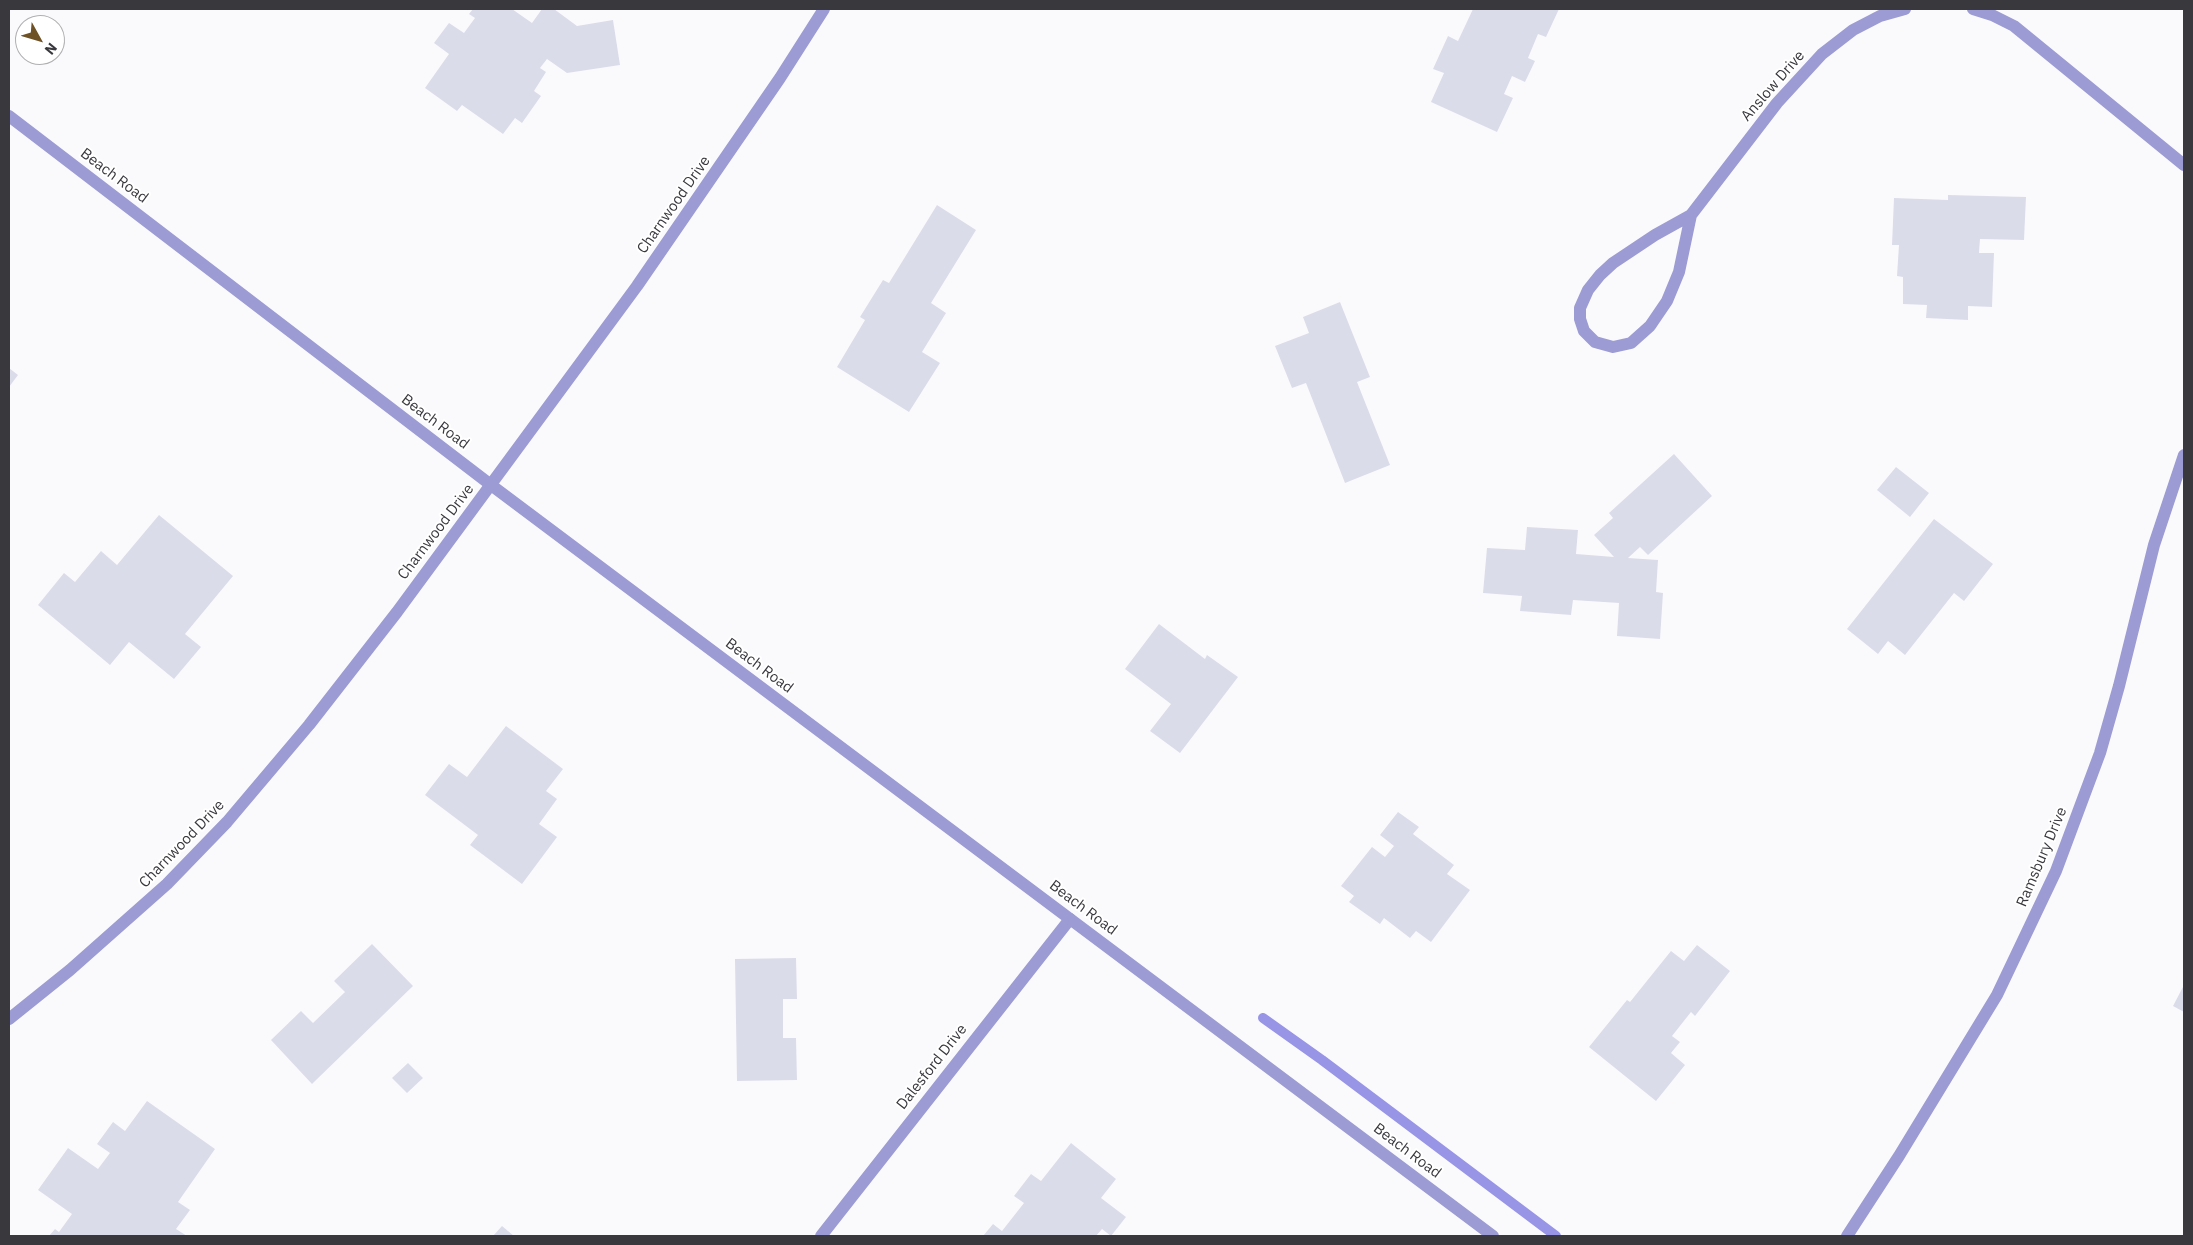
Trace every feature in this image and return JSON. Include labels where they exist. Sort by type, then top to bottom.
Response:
[{"type":"street","name":"Charnwood Drive","points":[[9,1020],[137,912],[227,822],[352,671],[643,278],[775,86],[824,9]]},
{"type":"street","name":"Anslow Drive","points":[[1691,215],[1679,272],[1667,301],[1650,326],[1631,343],[1612,347],[1595,342],[1584,331],[1580,319],[1580,308],[1588,290],[1600,275],[1613,263],[1655,235],[1691,215],[1777,103],[1822,54],[1853,30],[1880,16],[1905,9]]},
{"type":"street","points":[[1973,9],[1992,15],[2014,26],[2184,166]]},
{"type":"street","name":"Beach Road","points":[[9,116],[491,485],[1493,1236]]},
{"type":"street","name":"Ramsbury Drive","points":[[1846,1236],[1899,1156],[1997,995],[2056,871],[2100,752],[2119,686],[2154,546],[2184,455]]},
{"type":"street","name":"Dalesford Drive","points":[[821,1236],[1070,918]]},
{"type":"building","points":[[473,9],[512,9],[532,23],[542,9],[554,9],[577,26],[613,20],[620,65],[567,73],[547,59],[540,68],[546,72],[534,91],[541,96],[522,123],[515,118],[503,134],[462,105],[457,111],[425,88],[449,54],[434,43],[449,23],[464,33],[475,18],[469,14]]},
{"type":"building","points":[[1473,9],[1559,9],[1546,37],[1538,34],[1528,58],[1535,61],[1525,82],[1512,76],[1504,94],[1513,98],[1497,132],[1431,102],[1444,73],[1433,69],[1448,36],[1458,41]]},
{"type":"building","points":[[1948,195],[2026,197],[2024,240],[1980,239],[1979,253],[1994,253],[1992,307],[1968,306],[1968,320],[1926,318],[1927,305],[1903,304],[1903,277],[1897,276],[1899,245],[1892,245],[1894,198],[1948,200]]},
{"type":"building","points":[[937,205],[976,230],[931,303],[946,313],[922,352],[940,363],[909,412],[837,367],[865,320],[860,317],[883,280],[889,283]]},
{"type":"building","points":[[1340,302],[1370,377],[1357,382],[1390,465],[1345,483],[1306,383],[1292,388],[1275,346],[1309,333],[1303,317]]},
{"type":"building","points":[[9,368],[18,375],[9,387]]},
{"type":"building","points":[[1674,454],[1712,496],[1648,555],[1640,547],[1628,558],[1658,560],[1656,592],[1663,593],[1660,639],[1617,636],[1619,603],[1573,600],[1571,615],[1520,611],[1522,596],[1483,593],[1487,548],[1525,550],[1527,527],[1578,530],[1576,554],[1614,557],[1594,535],[1613,518],[1609,513]]},
{"type":"building","points":[[1896,467],[1929,493],[1910,517],[1877,490]]},
{"type":"building","points":[[159,515],[233,576],[185,634],[201,647],[174,679],[129,642],[110,665],[38,605],[64,573],[75,582],[101,551],[117,565]]},
{"type":"building","points":[[1934,519],[1993,564],[1964,601],[1954,593],[1905,655],[1888,641],[1878,654],[1847,629]]},
{"type":"building","points":[[1159,624],[1205,659],[1207,655],[1238,677],[1180,753],[1150,731],[1171,704],[1125,669]]},
{"type":"building","points":[[506,726],[563,769],[546,791],[557,799],[539,824],[557,837],[522,884],[470,845],[478,835],[425,795],[449,764],[467,777]]},
{"type":"building","points":[[1398,812],[1419,827],[1413,834],[1454,865],[1447,874],[1470,890],[1431,942],[1416,931],[1410,938],[1384,918],[1380,924],[1349,902],[1354,896],[1341,886],[1372,847],[1385,857],[1394,846],[1380,835]]},
{"type":"building","points":[[372,944],[413,986],[312,1084],[271,1040],[301,1011],[313,1023],[345,992],[334,981]]},
{"type":"building","points":[[1697,945],[1730,971],[1695,1016],[1691,1012],[1672,1036],[1680,1042],[1671,1053],[1685,1065],[1656,1101],[1589,1047],[1627,1000],[1630,1002],[1671,951],[1684,961]]},
{"type":"building","points":[[796,958],[797,999],[783,999],[783,1038],[796,1038],[797,1080],[737,1081],[735,959]]},
{"type":"building","points":[[2184,985],[2184,1012],[2173,1006]]},
{"type":"building","points":[[408,1063],[423,1078],[407,1093],[392,1078]]},
{"type":"building","points":[[147,1101],[215,1149],[178,1202],[190,1210],[176,1229],[187,1236],[49,1236],[55,1229],[59,1232],[72,1214],[38,1190],[68,1148],[98,1169],[110,1153],[97,1144],[113,1122],[125,1131]]},
{"type":"building","points":[[1071,1143],[1116,1179],[1101,1198],[1126,1217],[1111,1236],[1102,1229],[1096,1236],[983,1236],[993,1224],[1002,1231],[1024,1203],[1014,1196],[1031,1174],[1041,1181]]},
{"type":"building","points":[[502,1226],[514,1236],[493,1236]]},
{"type":"waterway","points":[[1263,1018],[1322,1060],[1556,1236]]}]
